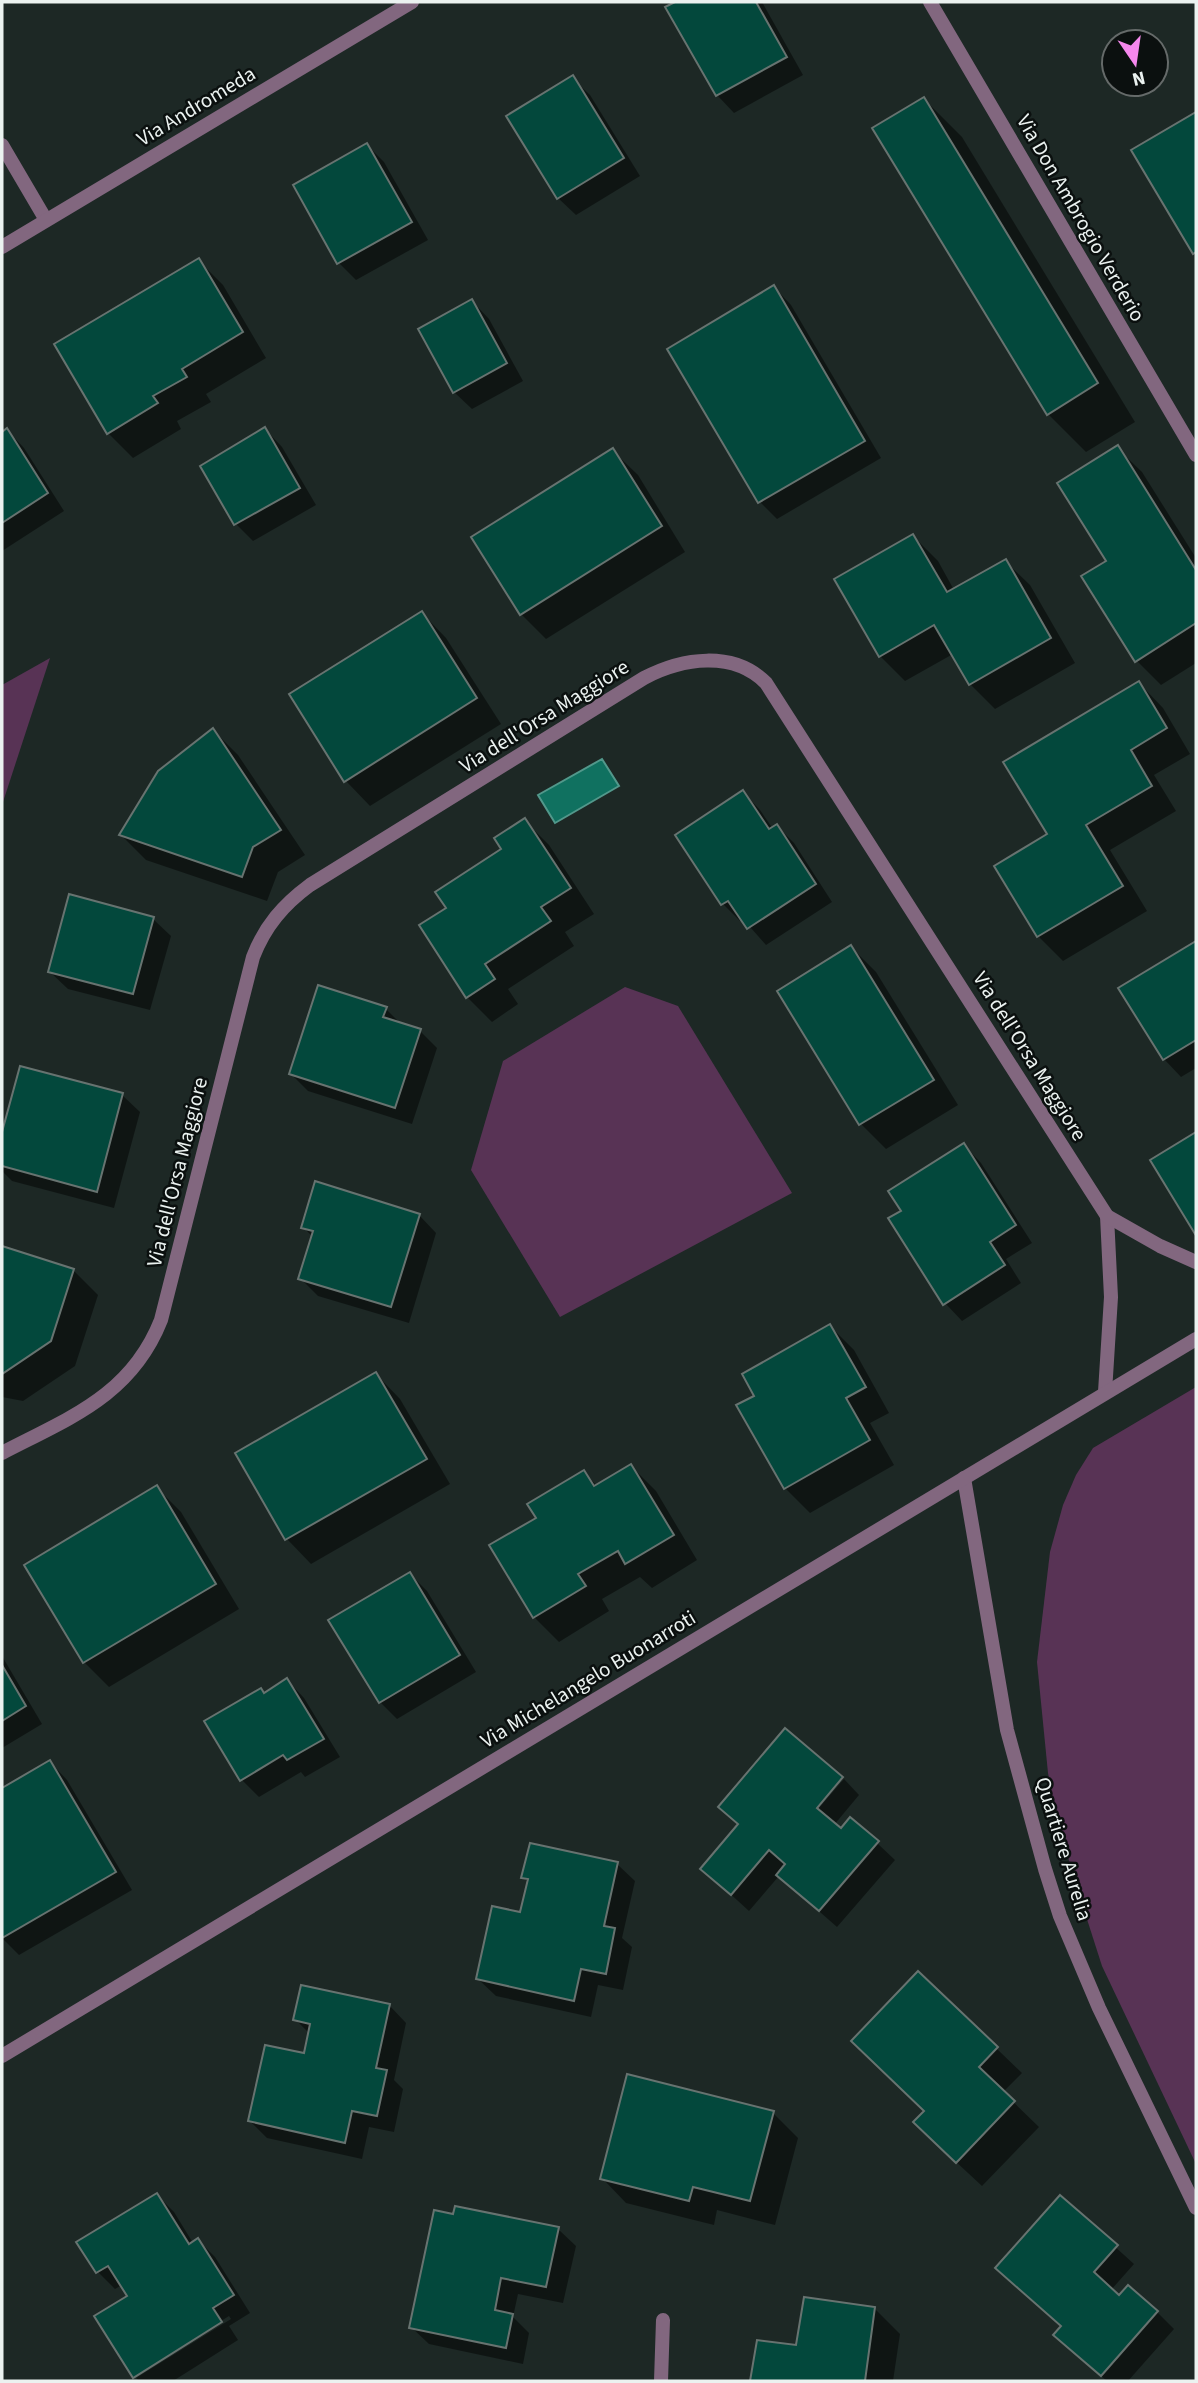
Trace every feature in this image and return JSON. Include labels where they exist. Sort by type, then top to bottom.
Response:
[{"type":"street","name":"Via Andromeda","points":[[2,247],[412,2]]},
{"type":"street","name":"Via Don Ambrogio Verderio","points":[[930,2],[1196,455]]},
{"type":"street","points":[[2,145],[46,220]]},
{"type":"street","name":"Via dell'Orsa Maggiore","points":[[2,1453],[87,1409],[123,1380],[148,1350],[161,1320],[253,957],[268,925],[283,907],[310,885],[644,678],[668,666],[720,660],[758,675],[774,693],[1107,1216],[1170,1251],[1196,1262]]},
{"type":"street","points":[[1105,1392],[1111,1297],[1107,1216]]},
{"type":"street","name":"Via Michelangelo Buonarroti","points":[[2,2056],[1196,1339]]},
{"type":"street","name":"Quartiere Aurelia","points":[[964,1478],[1007,1730],[1045,1869],[1060,1916],[1098,2008],[1196,2208]]},
{"type":"street","points":[[661,2381],[663,2320]]},
{"type":"shaded area","points":[[50,658],[2,805],[2,685]]},
{"type":"shaded area","points":[[602,759],[619,786],[555,823],[538,795]]},
{"type":"shaded area","points":[[625,987],[678,1006],[792,1193],[560,1317],[471,1170],[503,1061]]},
{"type":"shaded area","points":[[1196,1387],[1196,2164],[1102,1966],[1077,1888],[1055,1812],[1048,1773],[1037,1662],[1050,1552],[1063,1505],[1076,1475],[1093,1448]]},
{"type":"building","points":[[675,2],[756,2],[787,57],[716,96],[665,7]]},
{"type":"building","points":[[573,75],[624,158],[557,199],[506,116]]},
{"type":"building","points":[[924,97],[1098,383],[1047,415],[872,128]]},
{"type":"building","points":[[1196,112],[1196,252],[1193,254],[1131,150]]},
{"type":"building","points":[[367,143],[412,222],[337,264],[293,185]]},
{"type":"building","points":[[199,258],[243,332],[182,369],[187,377],[153,396],[158,403],[107,434],[54,344]]},
{"type":"building","points":[[774,285],[865,441],[758,503],[667,349]]},
{"type":"building","points":[[472,299],[507,363],[453,393],[418,329]]},
{"type":"building","points":[[265,427],[300,488],[234,525],[200,466]]},
{"type":"building","points":[[7,428],[48,493],[2,523],[2,432]]},
{"type":"building","points":[[1118,445],[1196,570],[1196,623],[1135,662],[1081,576],[1106,561],[1057,483]]},
{"type":"building","points":[[613,448],[662,526],[520,615],[471,537]]},
{"type":"building","points":[[913,534],[947,592],[1006,559],[1051,638],[969,685],[934,625],[879,657],[834,579]]},
{"type":"building","points":[[422,611],[477,698],[344,782],[289,694]]},
{"type":"building","points":[[1139,681],[1167,728],[1131,750],[1152,786],[1086,825],[1123,886],[1037,937],[994,866],[1047,834],[1003,762]]},
{"type":"building","points":[[213,728],[281,830],[253,847],[242,877],[119,835],[158,771]]},
{"type":"building","points":[[743,790],[769,829],[777,824],[816,884],[747,929],[728,901],[721,905],[675,835]]},
{"type":"building","points":[[525,818],[571,888],[541,907],[551,921],[485,964],[495,979],[466,998],[419,925],[446,908],[435,892],[501,849],[494,838]]},
{"type":"building","points":[[69,894],[154,917],[133,994],[48,972]]},
{"type":"building","points":[[1196,941],[1196,1040],[1163,1060],[1118,988]]},
{"type":"building","points":[[851,945],[934,1080],[859,1125],[777,991]]},
{"type":"building","points":[[318,985],[387,1007],[383,1017],[421,1029],[395,1108],[289,1074]]},
{"type":"building","points":[[20,1066],[123,1093],[97,1192],[2,1166],[2,1132]]},
{"type":"building","points":[[1196,1132],[1196,1233],[1195,1234],[1150,1160]]},
{"type":"building","points":[[964,1143],[1016,1225],[990,1242],[1005,1265],[943,1305],[888,1218],[901,1211],[888,1191]]},
{"type":"building","points":[[315,1181],[420,1214],[391,1307],[298,1279],[313,1231],[301,1228]]},
{"type":"building","points":[[2,1246],[74,1269],[51,1341],[2,1374]]},
{"type":"building","points":[[830,1324],[866,1387],[846,1398],[870,1440],[784,1489],[736,1405],[754,1396],[742,1374]]},
{"type":"building","points":[[376,1372],[427,1459],[285,1540],[235,1453]]},
{"type":"building","points":[[631,1464],[674,1535],[625,1564],[618,1551],[578,1574],[586,1586],[533,1618],[489,1545],[536,1518],[527,1504],[584,1470],[594,1486]]},
{"type":"building","points":[[157,1485],[216,1584],[83,1663],[24,1565]]},
{"type":"building","points":[[410,1572],[460,1655],[379,1703],[328,1620]]},
{"type":"building","points":[[2,1665],[26,1706],[2,1721]]},
{"type":"building","points":[[287,1678],[324,1739],[287,1760],[283,1755],[240,1781],[204,1721],[261,1688],[264,1693]]},
{"type":"building","points":[[785,1728],[843,1777],[817,1808],[841,1828],[850,1817],[879,1841],[819,1911],[776,1875],[785,1864],[769,1850],[731,1895],[700,1869],[738,1824],[718,1807]]},
{"type":"building","points":[[50,1760],[116,1872],[2,1938],[2,1788]]},
{"type":"building","points":[[530,1843],[618,1862],[604,1926],[615,1928],[606,1974],[581,1969],[574,2001],[476,1979],[492,1906],[520,1912],[528,1879],[521,1878]]},
{"type":"building","points":[[918,1971],[998,2047],[979,2067],[1015,2101],[956,2163],[913,2122],[924,2111],[851,2041]]},
{"type":"building","points":[[301,1985],[390,2004],[376,2068],[387,2070],[377,2116],[352,2111],[345,2143],[248,2121],[265,2045],[304,2053],[310,2024],[293,2020]]},
{"type":"building","points":[[627,2074],[774,2111],[750,2201],[693,2187],[689,2201],[600,2179]]},
{"type":"building","points":[[157,2193],[189,2244],[198,2238],[234,2295],[213,2308],[222,2322],[133,2378],[94,2316],[127,2296],[108,2266],[96,2273],[76,2242]]},
{"type":"building","points":[[1060,2195],[1118,2245],[1094,2272],[1119,2295],[1128,2285],[1158,2311],[1101,2376],[1053,2335],[1061,2326],[995,2268]]},
{"type":"building","points":[[455,2206],[559,2227],[546,2287],[501,2278],[495,2310],[513,2314],[506,2348],[409,2328],[434,2210],[453,2214]]},
{"type":"building","points":[[804,2297],[875,2307],[865,2381],[750,2381],[757,2340],[796,2345]]}]
